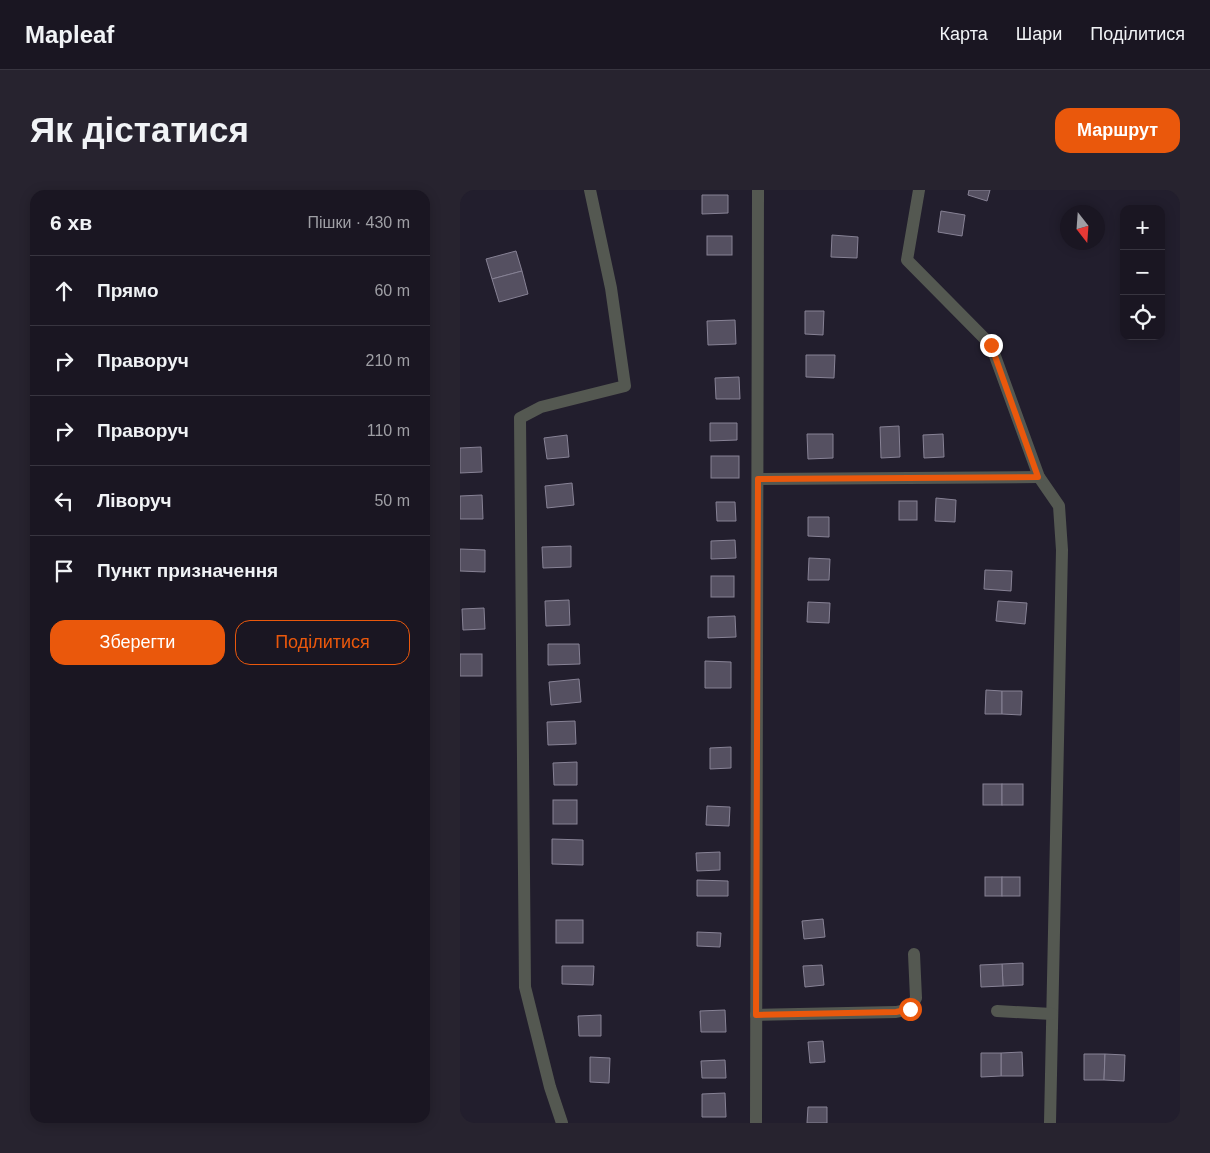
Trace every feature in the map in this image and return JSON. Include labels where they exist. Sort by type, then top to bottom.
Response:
[{"type":"street","points":[[562,1123],[550,1088],[524,987],[520,418],[541,407],[625,386],[611,288],[590,190]]},
{"type":"street","points":[[756,1123],[758,190]]},
{"type":"street","points":[[919,190],[907,260],[991,345],[1038,477],[1059,506],[1062,550],[1050,1123]]},
{"type":"street","points":[[758,479],[1038,477]]},
{"type":"street","points":[[756,1015],[896,1012],[910,1009],[916,998],[914,954]]},
{"type":"street","points":[[996,1011],[1052,1014]]},
{"type":"building","points":[[969,190],[990,190],[987,201],[968,195]]},
{"type":"building","points":[[702,195],[728,195],[728,213],[702,214]]},
{"type":"building","points":[[941,211],[965,215],[962,236],[938,232]]},
{"type":"building","points":[[832,235],[858,237],[857,258],[831,257]]},
{"type":"building","points":[[707,236],[732,236],[732,255],[707,255]]},
{"type":"building","points":[[516,251],[522,271],[492,279],[486,259]]},
{"type":"building","points":[[522,271],[528,294],[499,302],[492,279]]},
{"type":"building","points":[[805,311],[824,311],[823,335],[805,334]]},
{"type":"building","points":[[735,320],[736,344],[708,345],[707,321]]},
{"type":"building","points":[[806,355],[835,355],[834,378],[806,377]]},
{"type":"building","points":[[739,377],[740,399],[716,399],[715,378]]},
{"type":"building","points":[[710,423],[737,423],[737,440],[710,441]]},
{"type":"building","points":[[899,426],[900,457],[881,458],[880,427]]},
{"type":"building","points":[[807,434],[833,434],[833,458],[808,459]]},
{"type":"building","points":[[943,434],[944,457],[924,458],[923,435]]},
{"type":"building","points":[[567,435],[569,457],[547,459],[544,438]]},
{"type":"building","points":[[481,447],[482,472],[460,473],[460,448]]},
{"type":"building","points":[[711,456],[739,456],[739,478],[711,478]]},
{"type":"building","points":[[572,483],[574,505],[547,508],[545,486]]},
{"type":"building","points":[[482,495],[483,519],[460,519],[460,496]]},
{"type":"building","points":[[936,498],[956,500],[955,522],[935,521]]},
{"type":"building","points":[[899,501],[917,501],[917,520],[899,520]]},
{"type":"building","points":[[716,502],[735,502],[736,521],[717,521]]},
{"type":"building","points":[[808,517],[829,517],[829,537],[808,536]]},
{"type":"building","points":[[735,540],[736,558],[711,559],[711,541]]},
{"type":"building","points":[[571,546],[571,567],[543,568],[542,547]]},
{"type":"building","points":[[460,549],[485,550],[485,572],[460,571]]},
{"type":"building","points":[[809,558],[830,559],[829,580],[808,580]]},
{"type":"building","points":[[985,570],[1012,571],[1011,591],[984,589]]},
{"type":"building","points":[[711,576],[734,576],[734,597],[711,597]]},
{"type":"building","points":[[569,600],[570,625],[546,626],[545,601]]},
{"type":"building","points":[[998,601],[1027,603],[1025,624],[996,621]]},
{"type":"building","points":[[808,602],[830,603],[829,623],[807,622]]},
{"type":"building","points":[[484,608],[485,629],[463,630],[462,609]]},
{"type":"building","points":[[735,616],[736,637],[708,638],[708,617]]},
{"type":"building","points":[[548,644],[579,644],[580,664],[548,665]]},
{"type":"building","points":[[460,654],[482,654],[482,676],[460,676]]},
{"type":"building","points":[[705,661],[731,662],[731,688],[705,688]]},
{"type":"building","points":[[579,679],[581,702],[551,705],[549,682]]},
{"type":"building","points":[[986,690],[1002,691],[1002,714],[985,714]]},
{"type":"building","points":[[1002,691],[1022,691],[1021,715],[1002,714]]},
{"type":"building","points":[[575,721],[576,744],[548,745],[547,722]]},
{"type":"building","points":[[731,747],[731,768],[710,769],[710,748]]},
{"type":"building","points":[[577,762],[577,785],[554,785],[553,763]]},
{"type":"building","points":[[983,784],[1002,784],[1002,805],[983,805]]},
{"type":"building","points":[[1002,784],[1023,784],[1023,805],[1002,805]]},
{"type":"building","points":[[553,800],[577,800],[577,824],[553,824]]},
{"type":"building","points":[[707,806],[730,807],[729,826],[706,825]]},
{"type":"building","points":[[552,839],[583,840],[583,865],[552,864]]},
{"type":"building","points":[[720,852],[720,870],[697,871],[696,853]]},
{"type":"building","points":[[985,877],[1002,877],[1002,896],[985,896]]},
{"type":"building","points":[[1002,877],[1020,877],[1020,896],[1002,896]]},
{"type":"building","points":[[697,880],[728,881],[728,896],[697,896]]},
{"type":"building","points":[[823,919],[825,937],[804,939],[802,921]]},
{"type":"building","points":[[556,920],[583,920],[583,943],[556,943]]},
{"type":"building","points":[[697,932],[721,933],[720,947],[697,946]]},
{"type":"building","points":[[1023,963],[1023,985],[1003,986],[1002,964]]},
{"type":"building","points":[[1002,964],[1003,986],[981,987],[980,965]]},
{"type":"building","points":[[822,965],[824,985],[805,987],[803,966]]},
{"type":"building","points":[[562,966],[594,966],[593,985],[562,984]]},
{"type":"building","points":[[725,1010],[726,1032],[701,1032],[700,1011]]},
{"type":"building","points":[[601,1015],[601,1036],[579,1036],[578,1016]]},
{"type":"building","points":[[823,1041],[825,1062],[810,1063],[808,1042]]},
{"type":"building","points":[[1022,1052],[1023,1076],[1001,1076],[1001,1053]]},
{"type":"building","points":[[981,1053],[1001,1053],[1001,1076],[981,1077]]},
{"type":"building","points":[[1084,1054],[1105,1054],[1104,1080],[1084,1080]]},
{"type":"building","points":[[1105,1054],[1125,1055],[1124,1081],[1104,1080]]},
{"type":"building","points":[[590,1057],[610,1058],[609,1083],[590,1082]]},
{"type":"building","points":[[725,1060],[726,1078],[702,1078],[701,1061]]},
{"type":"building","points":[[725,1093],[726,1117],[702,1117],[702,1094]]},
{"type":"building","points":[[808,1107],[827,1107],[827,1123],[807,1123]]},
{"type":"route","points":[[910,1009],[896,1012],[756,1015],[758,479],[1038,477],[991,345]]}]
